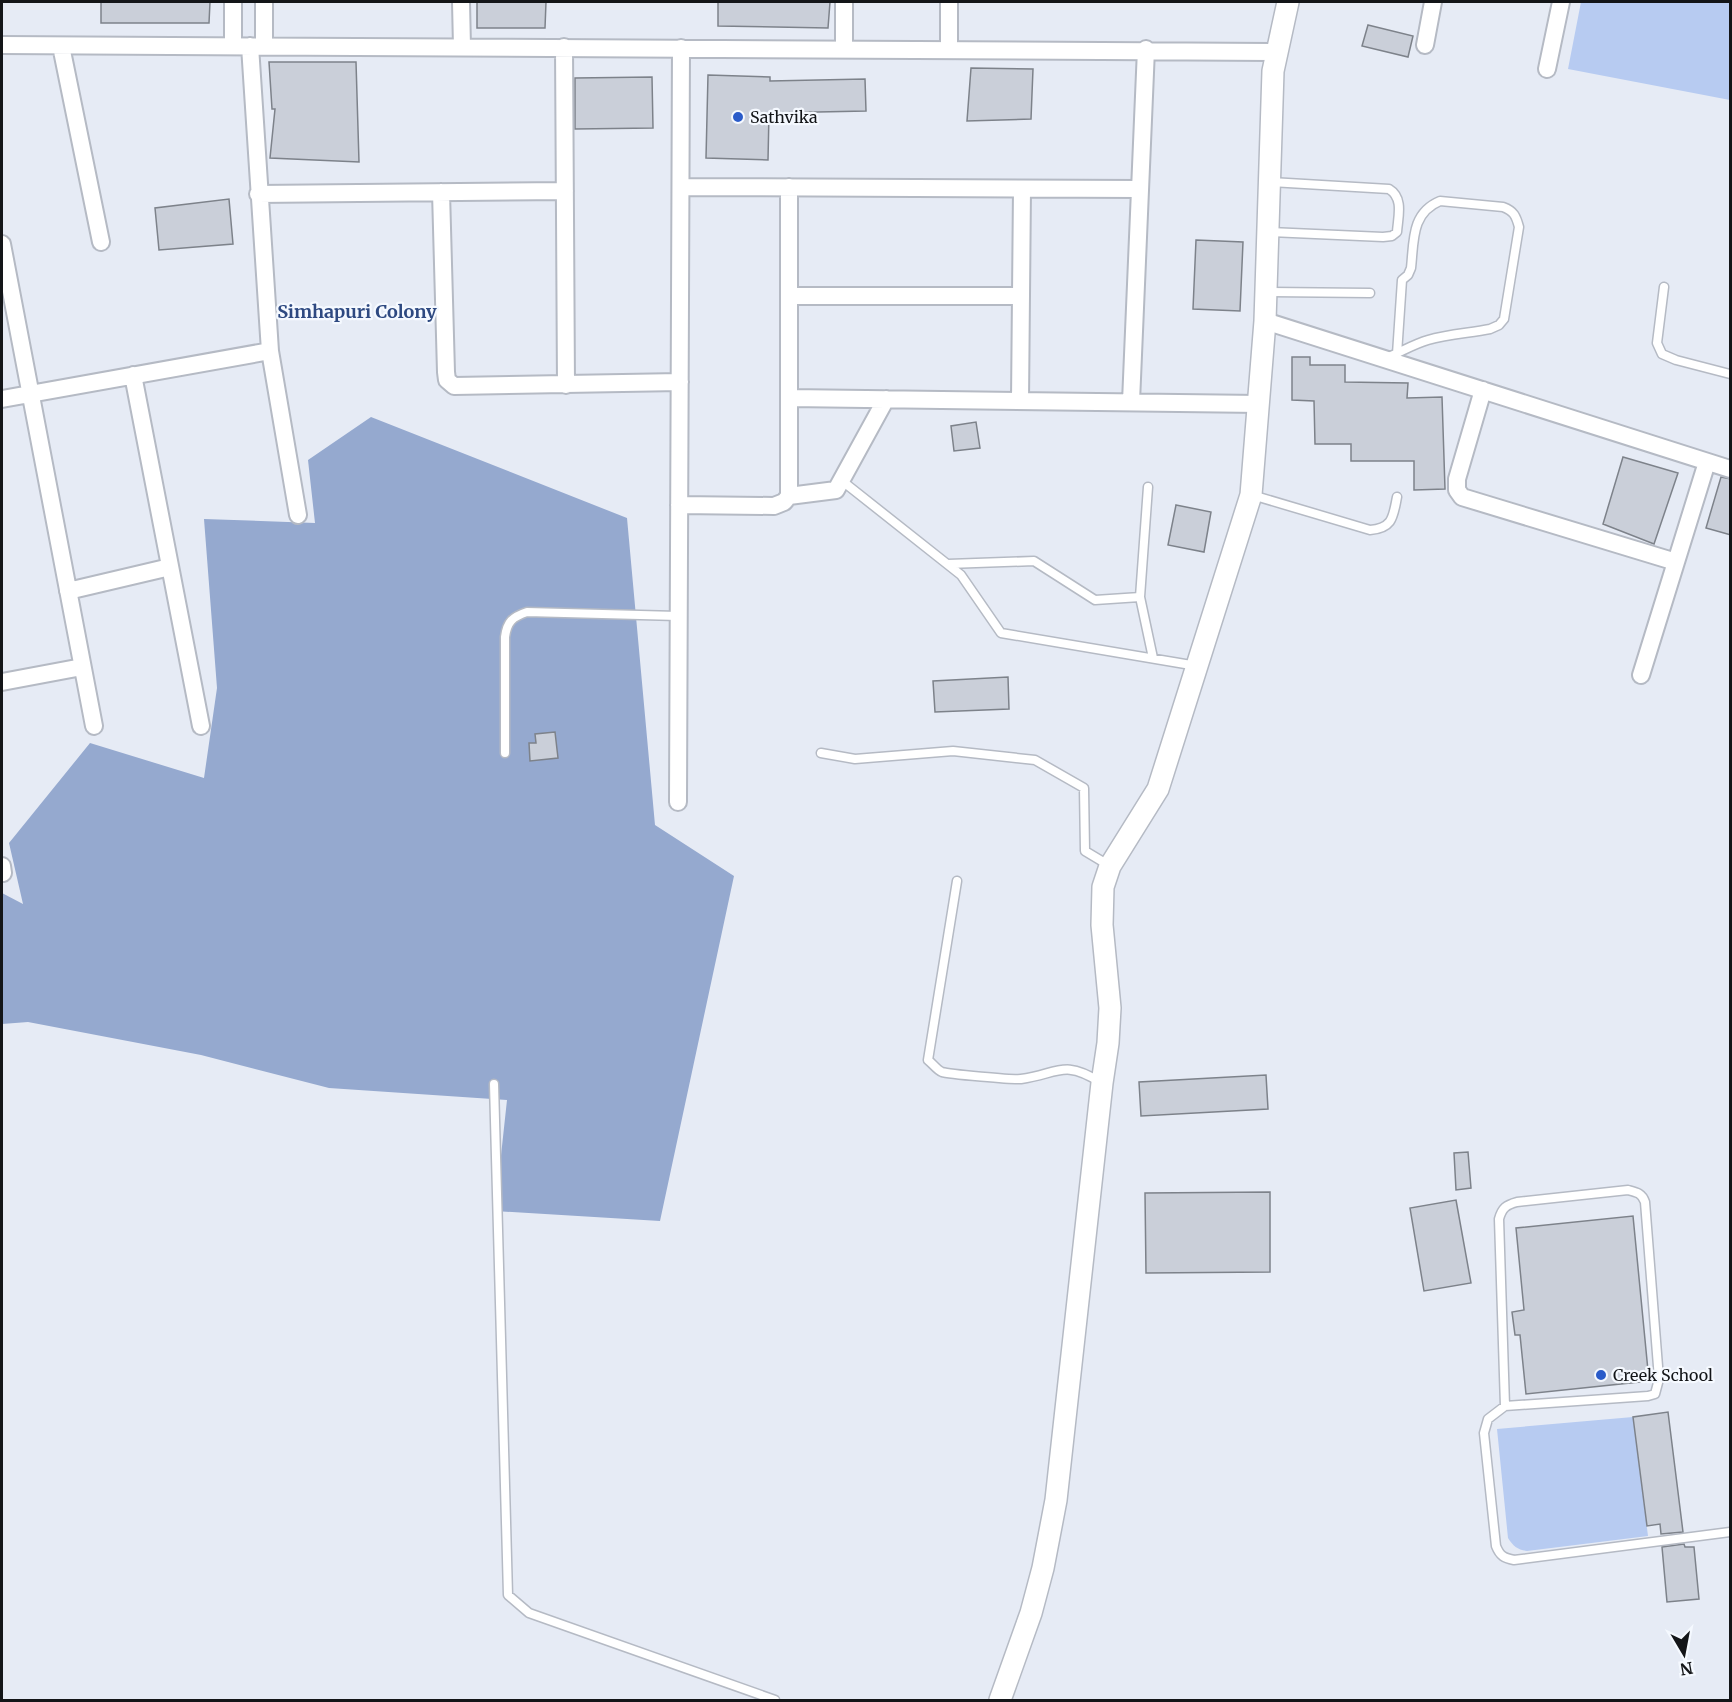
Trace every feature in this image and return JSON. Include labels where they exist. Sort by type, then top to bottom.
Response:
[{"type":"street","points":[[232,2],[249,46],[270,351],[298,515]]},
{"type":"street","points":[[249,46],[264,2]]},
{"type":"street","points":[[461,2],[462,47]]},
{"type":"street","points":[[844,2],[844,49]]},
{"type":"street","points":[[949,2],[949,49]]},
{"type":"street","points":[[1000,1701],[1031,1613],[1043,1568],[1056,1500],[1108,1043],[1110,1008],[1102,904],[1103,887],[1110,866],[1158,789],[1251,495],[1260,404],[1273,71],[1288,2]]},
{"type":"street","points":[[1425,45],[1433,2]]},
{"type":"street","points":[[1547,69],[1561,2]]},
{"type":"street","points":[[2,45],[1277,52]]},
{"type":"street","points":[[61,46],[101,242]]},
{"type":"street","points":[[564,47],[566,385]]},
{"type":"street","points":[[678,802],[681,48]]},
{"type":"street","points":[[1131,402],[1146,50]]},
{"type":"street","points":[[681,187],[1140,189]]},
{"type":"street","points":[[679,505],[774,506],[784,502],[789,496],[789,188]]},
{"type":"street","points":[[1020,400],[1022,189]]},
{"type":"street","points":[[258,194],[565,191]]},
{"type":"street","points":[[441,192],[447,380],[454,386],[680,382]]},
{"type":"street","points":[[2,244],[94,726]]},
{"type":"street","points":[[789,296],[1021,296]]},
{"type":"street","points":[[1264,321],[1390,356],[1483,390],[1731,469]]},
{"type":"street","points":[[2,399],[270,351]]},
{"type":"street","points":[[134,375],[201,726]]},
{"type":"street","points":[[1483,390],[1457,479],[1457,490],[1462,497],[1676,562]]},
{"type":"street","points":[[790,398],[1260,404]]},
{"type":"street","points":[[789,496],[836,490],[886,399]]},
{"type":"street","points":[[1641,675],[1707,462]]},
{"type":"street","points":[[68,591],[170,567]]},
{"type":"street","points":[[2,682],[82,667]]},
{"type":"lane","points":[[1266,232],[1392,236],[1397,232],[1399,203],[1398,197],[1389,189],[1268,182]]},
{"type":"lane","points":[[1440,201],[1503,207],[1510,210],[1516,216],[1519,228],[1504,319],[1499,325],[1490,329],[1428,340],[1390,356],[1402,280],[1411,268],[1417,221],[1420,216],[1431,205],[1440,201]]},
{"type":"lane","points":[[1664,287],[1657,343],[1662,354],[1676,360],[1731,374]]},
{"type":"lane","points":[[1265,292],[1370,293]]},
{"type":"lane","points":[[842,480],[961,575],[1000,633],[1198,666]]},
{"type":"lane","points":[[1148,487],[1140,597],[1153,658]]},
{"type":"lane","points":[[1251,495],[1370,530],[1382,529],[1393,519],[1397,497]]},
{"type":"lane","points":[[948,564],[1034,561],[1095,600],[1140,597]]},
{"type":"lane","points":[[504,753],[505,637],[506,625],[514,616],[527,612],[678,616]]},
{"type":"lane","points":[[821,753],[855,759],[953,751],[1035,760],[1084,788],[1085,851],[1110,866]]},
{"type":"lane","points":[[957,881],[928,1060],[943,1072],[1018,1079],[1041,1075],[1060,1068],[1082,1071],[1102,1083]]},
{"type":"lane","points":[[494,1084],[508,1595],[529,1613],[775,1701]]},
{"type":"lane","points":[[1505,1406],[1499,1219],[1501,1211],[1506,1205],[1517,1202],[1628,1190],[1637,1192],[1643,1196],[1645,1202],[1658,1388],[1655,1394],[1648,1396],[1505,1406],[1488,1419],[1484,1433],[1496,1546],[1499,1554],[1505,1559],[1514,1560],[1731,1532]]},
{"type":"shaded area","points":[[1581,2],[1730,2],[1730,100],[1568,69]]},
{"type":"shaded area","points":[[371,417],[627,518],[655,825],[734,876],[660,1221],[495,1211],[507,1100],[329,1088],[201,1055],[28,1022],[2,1024],[2,893],[23,904],[9,843],[90,743],[204,778],[217,688],[204,519],[315,523],[308,460]]},
{"type":"shaded area","points":[[1633,1417],[1648,1536],[1527,1551],[1514,1545],[1508,1538],[1497,1429]]},
{"type":"building","points":[[101,2],[210,2],[209,23],[101,23]]},
{"type":"building","points":[[477,2],[546,2],[545,28],[477,28]]},
{"type":"building","points":[[718,2],[830,2],[828,28],[718,26]]},
{"type":"building","points":[[1368,25],[1413,36],[1408,57],[1362,46]]},
{"type":"building","points":[[269,62],[356,62],[359,162],[270,158],[275,109],[272,109]]},
{"type":"building","points":[[971,68],[1033,69],[1031,119],[967,121]]},
{"type":"building","name":"Sathvika","points":[[708,75],[770,77],[770,81],[865,79],[866,111],[769,113],[768,160],[706,158]]},
{"type":"building","points":[[652,77],[653,128],[575,129],[575,78]]},
{"type":"building","points":[[229,199],[233,244],[159,250],[155,208]]},
{"type":"building","points":[[1196,240],[1243,242],[1240,311],[1193,309]]},
{"type":"building","points":[[1292,357],[1310,357],[1310,365],[1345,365],[1345,382],[1408,383],[1407,398],[1442,397],[1445,489],[1414,490],[1414,461],[1351,461],[1351,444],[1315,444],[1314,401],[1292,400]]},
{"type":"building","points":[[976,422],[980,448],[954,451],[951,426]]},
{"type":"building","points":[[1623,457],[1678,473],[1654,544],[1603,524]]},
{"type":"building","points":[[1721,477],[1731,479],[1731,535],[1706,528]]},
{"type":"building","points":[[1176,505],[1211,512],[1204,552],[1168,545]]},
{"type":"building","points":[[1008,677],[1009,709],[935,712],[933,681]]},
{"type":"building","points":[[555,732],[558,758],[530,761],[529,743],[536,743],[535,734]]},
{"type":"building","points":[[1266,1075],[1268,1109],[1141,1116],[1139,1082]]},
{"type":"building","points":[[1468,1152],[1471,1188],[1456,1190],[1454,1153]]},
{"type":"building","points":[[1270,1192],[1270,1272],[1146,1273],[1145,1193]]},
{"type":"building","points":[[1456,1200],[1471,1283],[1424,1291],[1410,1208]]},
{"type":"building","points":[[1633,1216],[1649,1381],[1526,1394],[1520,1335],[1515,1335],[1512,1312],[1524,1310],[1516,1228]]},
{"type":"building","points":[[1668,1412],[1683,1532],[1661,1534],[1660,1524],[1647,1526],[1633,1417]]},
{"type":"building","points":[[1684,1544],[1685,1547],[1694,1547],[1699,1599],[1667,1602],[1662,1547]]},
{"type":"place","name":"Sathvika","points":[[738,117]]},
{"type":"place","name":"Creek School","points":[[1601,1375]]},
{"type":"district","name":"Simhapuri Colony","points":[[357,312]]}]
